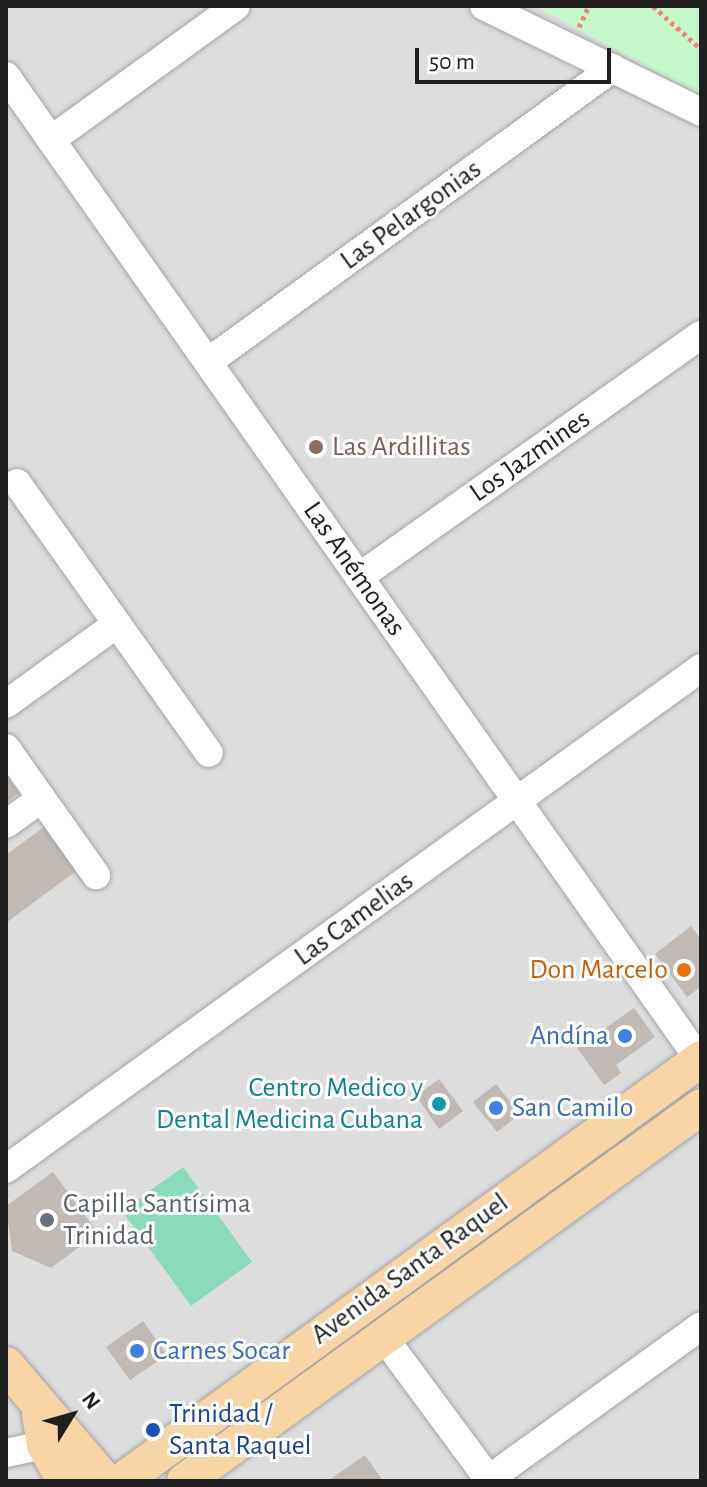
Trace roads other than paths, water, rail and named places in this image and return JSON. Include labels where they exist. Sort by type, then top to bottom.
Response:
[{"type":"main road","name":"Avenida Santa Raquel","points":[[122,1481],[701,1060]]},
{"type":"main road","name":"Avenida Santa Raquel","points":[[185,1481],[382,1335],[701,1107]]},
{"type":"main road","points":[[6,1365],[43,1430],[65,1481]]},
{"type":"main road","points":[[43,1430],[72,1438],[105,1481]]},
{"type":"street","points":[[51,140],[236,6]]},
{"type":"street","points":[[484,6],[701,112]]},
{"type":"street","name":"Las Pelargonias","points":[[208,362],[613,68]]},
{"type":"street","name":"Las Anémonas","points":[[6,76],[701,1060]]},
{"type":"street","name":"Los Jazmines","points":[[359,577],[701,335]]},
{"type":"street","points":[[17,483],[209,753]]},
{"type":"street","points":[[6,704],[117,624]]},
{"type":"street","name":"Las Camelias","points":[[6,1169],[701,668]]},
{"type":"street","points":[[6,748],[96,875]]},
{"type":"street","points":[[6,824],[42,798]]},
{"type":"street","points":[[382,1335],[490,1480],[701,1326]]},
{"type":"street","points":[[6,1453],[43,1430]]},
{"type":"place","name":"Las Ardillitas","points":[[316,447]]},
{"type":"place","name":"Don Marcelo","points":[[684,970]]},
{"type":"place","name":"Andína","points":[[625,1036]]},
{"type":"place","name":"Centro Medico y Dental Medicina Cubana","points":[[439,1104]]},
{"type":"place","name":"San Camilo","points":[[496,1108]]},
{"type":"place","name":"Capilla Santísima Trinidad","points":[[47,1220]]},
{"type":"place","name":"Carnes Socar","points":[[137,1351]]},
{"type":"place","name":"Trinidad / Santa Raquel","points":[[153,1430]]}]
